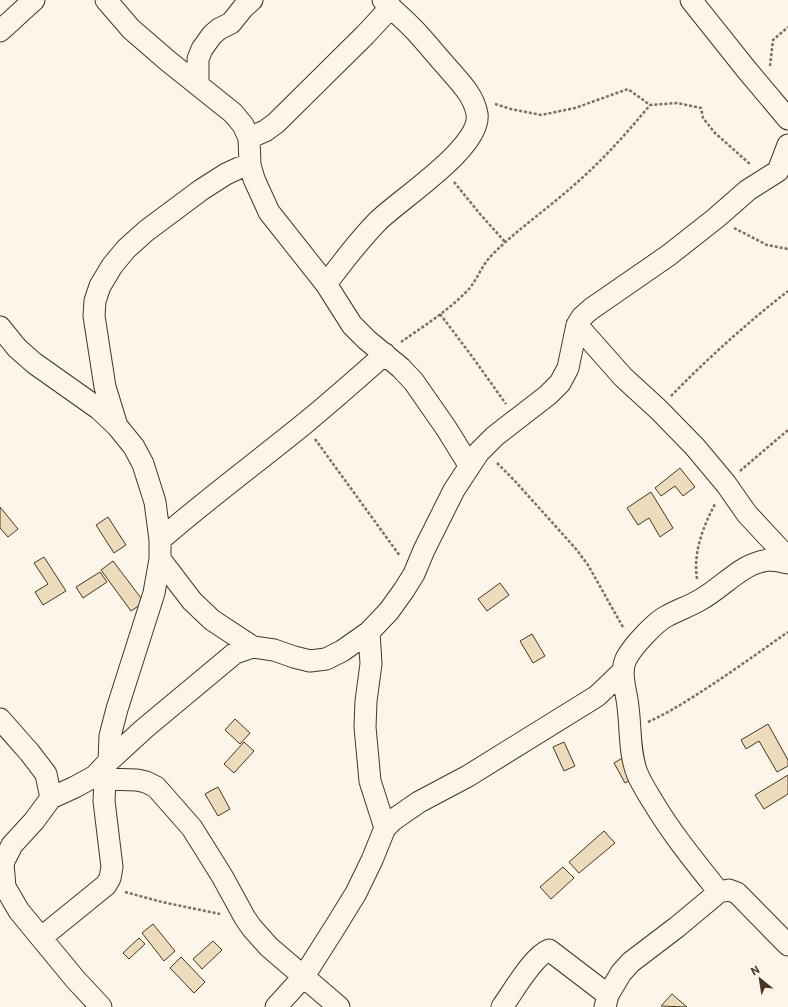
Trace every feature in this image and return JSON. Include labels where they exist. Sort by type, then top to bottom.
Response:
[{"type":"street","points":[[0,31],[34,0]]},
{"type":"street","points":[[106,0],[131,29],[233,113],[243,125],[249,138],[250,165],[254,179],[270,212],[280,227],[326,284],[352,325],[367,340],[401,368],[414,382],[446,428],[474,459]]},
{"type":"street","points":[[198,85],[198,59],[202,49],[212,35],[231,23],[243,8],[252,0]]},
{"type":"street","points":[[691,0],[788,119]]},
{"type":"street","points":[[249,138],[265,131],[276,123],[365,35],[387,4],[420,35],[470,95],[477,116],[474,130],[462,148],[444,166],[378,221],[353,248],[326,284]]},
{"type":"street","points":[[160,549],[192,601],[212,620],[253,647],[274,650],[310,661],[326,659],[342,651],[369,632],[397,600],[414,574],[437,522],[454,490],[474,459],[495,436],[548,395],[560,383],[568,368],[577,326],[582,317],[591,308],[669,255],[716,218],[748,190],[779,173],[788,145]]},
{"type":"street","points":[[117,426],[105,387],[94,316],[95,300],[100,286],[112,266],[126,249],[146,231],[201,190],[226,174],[250,165]]},
{"type":"street","points":[[577,326],[623,377],[659,410],[695,447],[726,484],[747,514],[788,558]]},
{"type":"street","points":[[0,327],[17,348],[34,363],[99,409],[117,426],[134,446],[143,464],[155,502],[160,549],[154,593],[117,709],[103,772],[104,801],[112,867],[110,878],[106,886],[42,937]]},
{"type":"street","points":[[160,549],[222,487],[304,424],[350,386],[385,354]]},
{"type":"street","points":[[719,892],[667,825],[637,772],[632,754],[629,729],[629,711],[622,672],[626,659],[635,646],[666,616],[700,600],[739,572],[758,562],[772,560],[788,563]]},
{"type":"street","points":[[369,632],[371,664],[366,701],[366,734],[370,781],[385,828]]},
{"type":"street","points":[[101,1007],[75,979],[19,910],[5,887],[3,863],[6,848],[34,821],[52,798],[103,772],[206,676],[235,653],[253,647]]},
{"type":"street","points":[[276,1007],[304,976],[356,893],[385,828],[393,820],[419,802],[468,776],[597,696],[622,672]]},
{"type":"street","points":[[0,719],[46,774],[52,798]]},
{"type":"street","points":[[103,772],[146,782],[156,787],[192,828],[222,876],[245,918],[269,947],[339,1007]]},
{"type":"street","points":[[502,1007],[534,962],[548,950],[606,1001],[620,973],[719,892],[728,890],[736,893],[785,935]]},
{"type":"path","points":[[769,97],[770,60],[773,40],[788,27]]},
{"type":"path","points":[[470,95],[511,109],[541,115],[575,108],[628,89],[650,105],[677,104],[701,108],[703,118],[715,133],[739,153],[779,173]]},
{"type":"path","points":[[385,354],[458,300],[469,288],[486,262],[506,242],[599,163],[624,137],[650,105]]},
{"type":"path","points":[[444,166],[464,196],[506,242]]},
{"type":"path","points":[[716,218],[767,245],[788,250]]},
{"type":"path","points":[[659,410],[689,377],[755,318],[788,291]]},
{"type":"path","points":[[440,314],[476,361],[516,419]]},
{"type":"path","points":[[304,424],[414,574]]},
{"type":"path","points":[[700,600],[696,576],[696,551],[706,522],[726,484],[788,430]]},
{"type":"path","points":[[474,459],[492,459],[576,549],[588,565],[635,646]]},
{"type":"path","points":[[629,729],[655,718],[697,695],[788,632]]},
{"type":"path","points":[[106,886],[155,901],[245,918]]},
{"type":"building","points":[[680,468],[695,487],[683,496],[675,486],[661,496],[655,488]]},
{"type":"building","points":[[651,492],[673,528],[660,537],[649,518],[638,525],[627,508]]},
{"type":"building","points":[[0,507],[18,529],[8,537],[0,528]]},
{"type":"building","points":[[108,517],[126,545],[114,553],[96,525]]},
{"type":"building","points":[[44,557],[66,591],[43,605],[35,592],[48,584],[34,563]]},
{"type":"building","points":[[113,561],[144,602],[131,611],[101,570]]},
{"type":"building","points":[[100,572],[107,582],[83,598],[76,587]]},
{"type":"building","points":[[500,583],[509,595],[487,611],[478,599]]},
{"type":"building","points":[[532,634],[545,656],[533,663],[520,641]]},
{"type":"building","points":[[235,719],[250,733],[240,744],[225,730]]},
{"type":"building","points":[[768,724],[788,760],[788,766],[777,772],[759,741],[746,749],[741,740]]},
{"type":"building","points":[[244,742],[254,751],[234,773],[224,764]]},
{"type":"building","points":[[564,742],[575,766],[564,771],[553,747]]},
{"type":"building","points":[[624,757],[636,777],[625,783],[614,763]]},
{"type":"building","points":[[788,775],[788,794],[764,809],[755,795]]},
{"type":"building","points":[[218,787],[230,809],[218,816],[205,794]]},
{"type":"building","points":[[604,831],[615,843],[579,873],[569,862]]},
{"type":"building","points":[[563,867],[574,878],[551,899],[540,887]]},
{"type":"building","points":[[153,924],[175,951],[164,961],[142,933]]},
{"type":"building","points":[[139,938],[145,944],[129,959],[123,953]]},
{"type":"building","points":[[213,941],[222,950],[202,969],[193,959]]},
{"type":"building","points":[[181,957],[205,982],[194,993],[170,968]]},
{"type":"building","points":[[672,994],[687,1007],[661,1006]]}]
